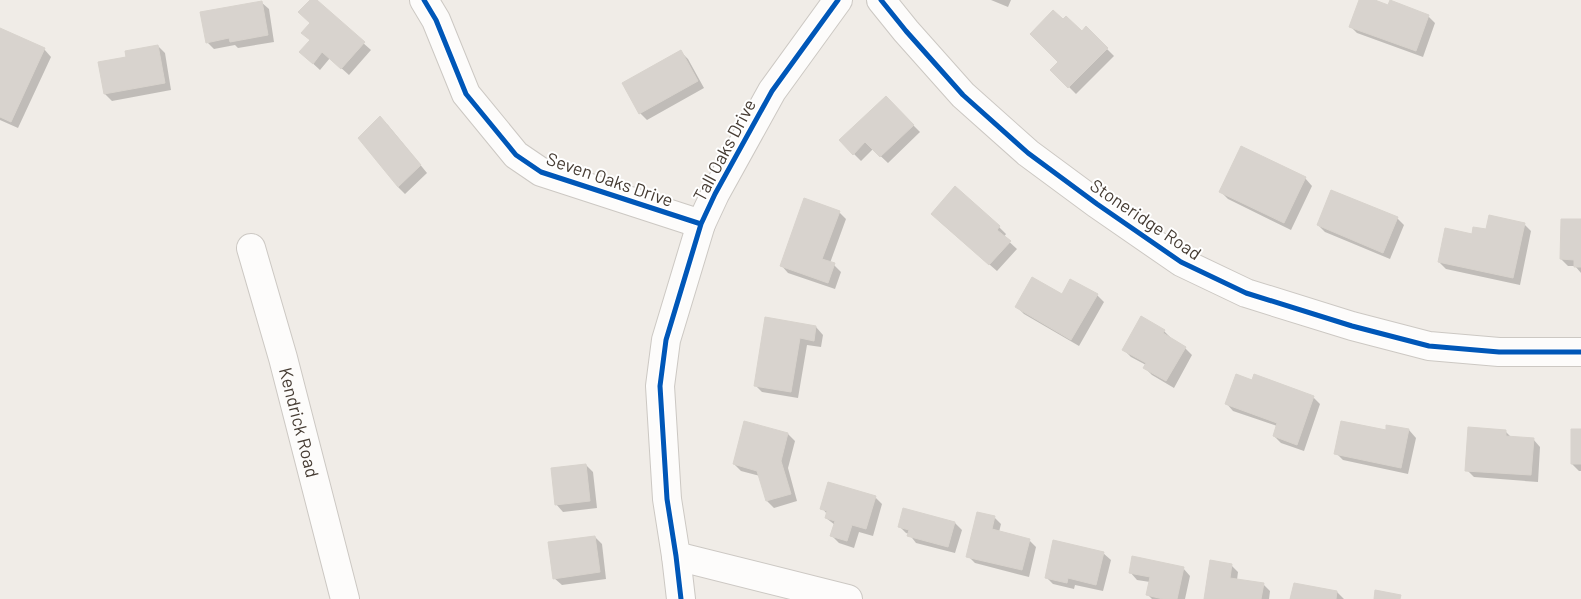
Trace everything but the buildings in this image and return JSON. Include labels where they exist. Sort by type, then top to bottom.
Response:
[{"type":"street","name":"Seven Oaks Drive","points":[[424,0],[436,20],[466,94],[516,155],[541,172],[701,224]]},
{"type":"street","name":"Tall Oaks Drive","points":[[681,599],[667,499],[660,386],[666,340],[701,224],[740,147],[772,91],[838,0]]},
{"type":"street","name":"Stoneridge Road","points":[[881,0],[906,31],[964,95],[1028,153],[1097,204],[1181,262],[1246,293],[1352,326],[1429,346],[1500,352],[1581,352]]},
{"type":"street","name":"Kendrick Road","points":[[251,248],[345,599]]},
{"type":"street","points":[[676,556],[848,599]]},
{"type":"cycle path","points":[[424,0],[436,20],[466,94],[516,155],[541,172],[701,224]]},
{"type":"cycle path","points":[[681,599],[667,499],[660,386],[666,340],[701,224],[715,194],[772,91],[838,0]]},
{"type":"cycle path","points":[[881,0],[963,95],[1028,153],[1097,204],[1181,262],[1246,293],[1352,326],[1429,346],[1499,352],[1581,352]]}]
